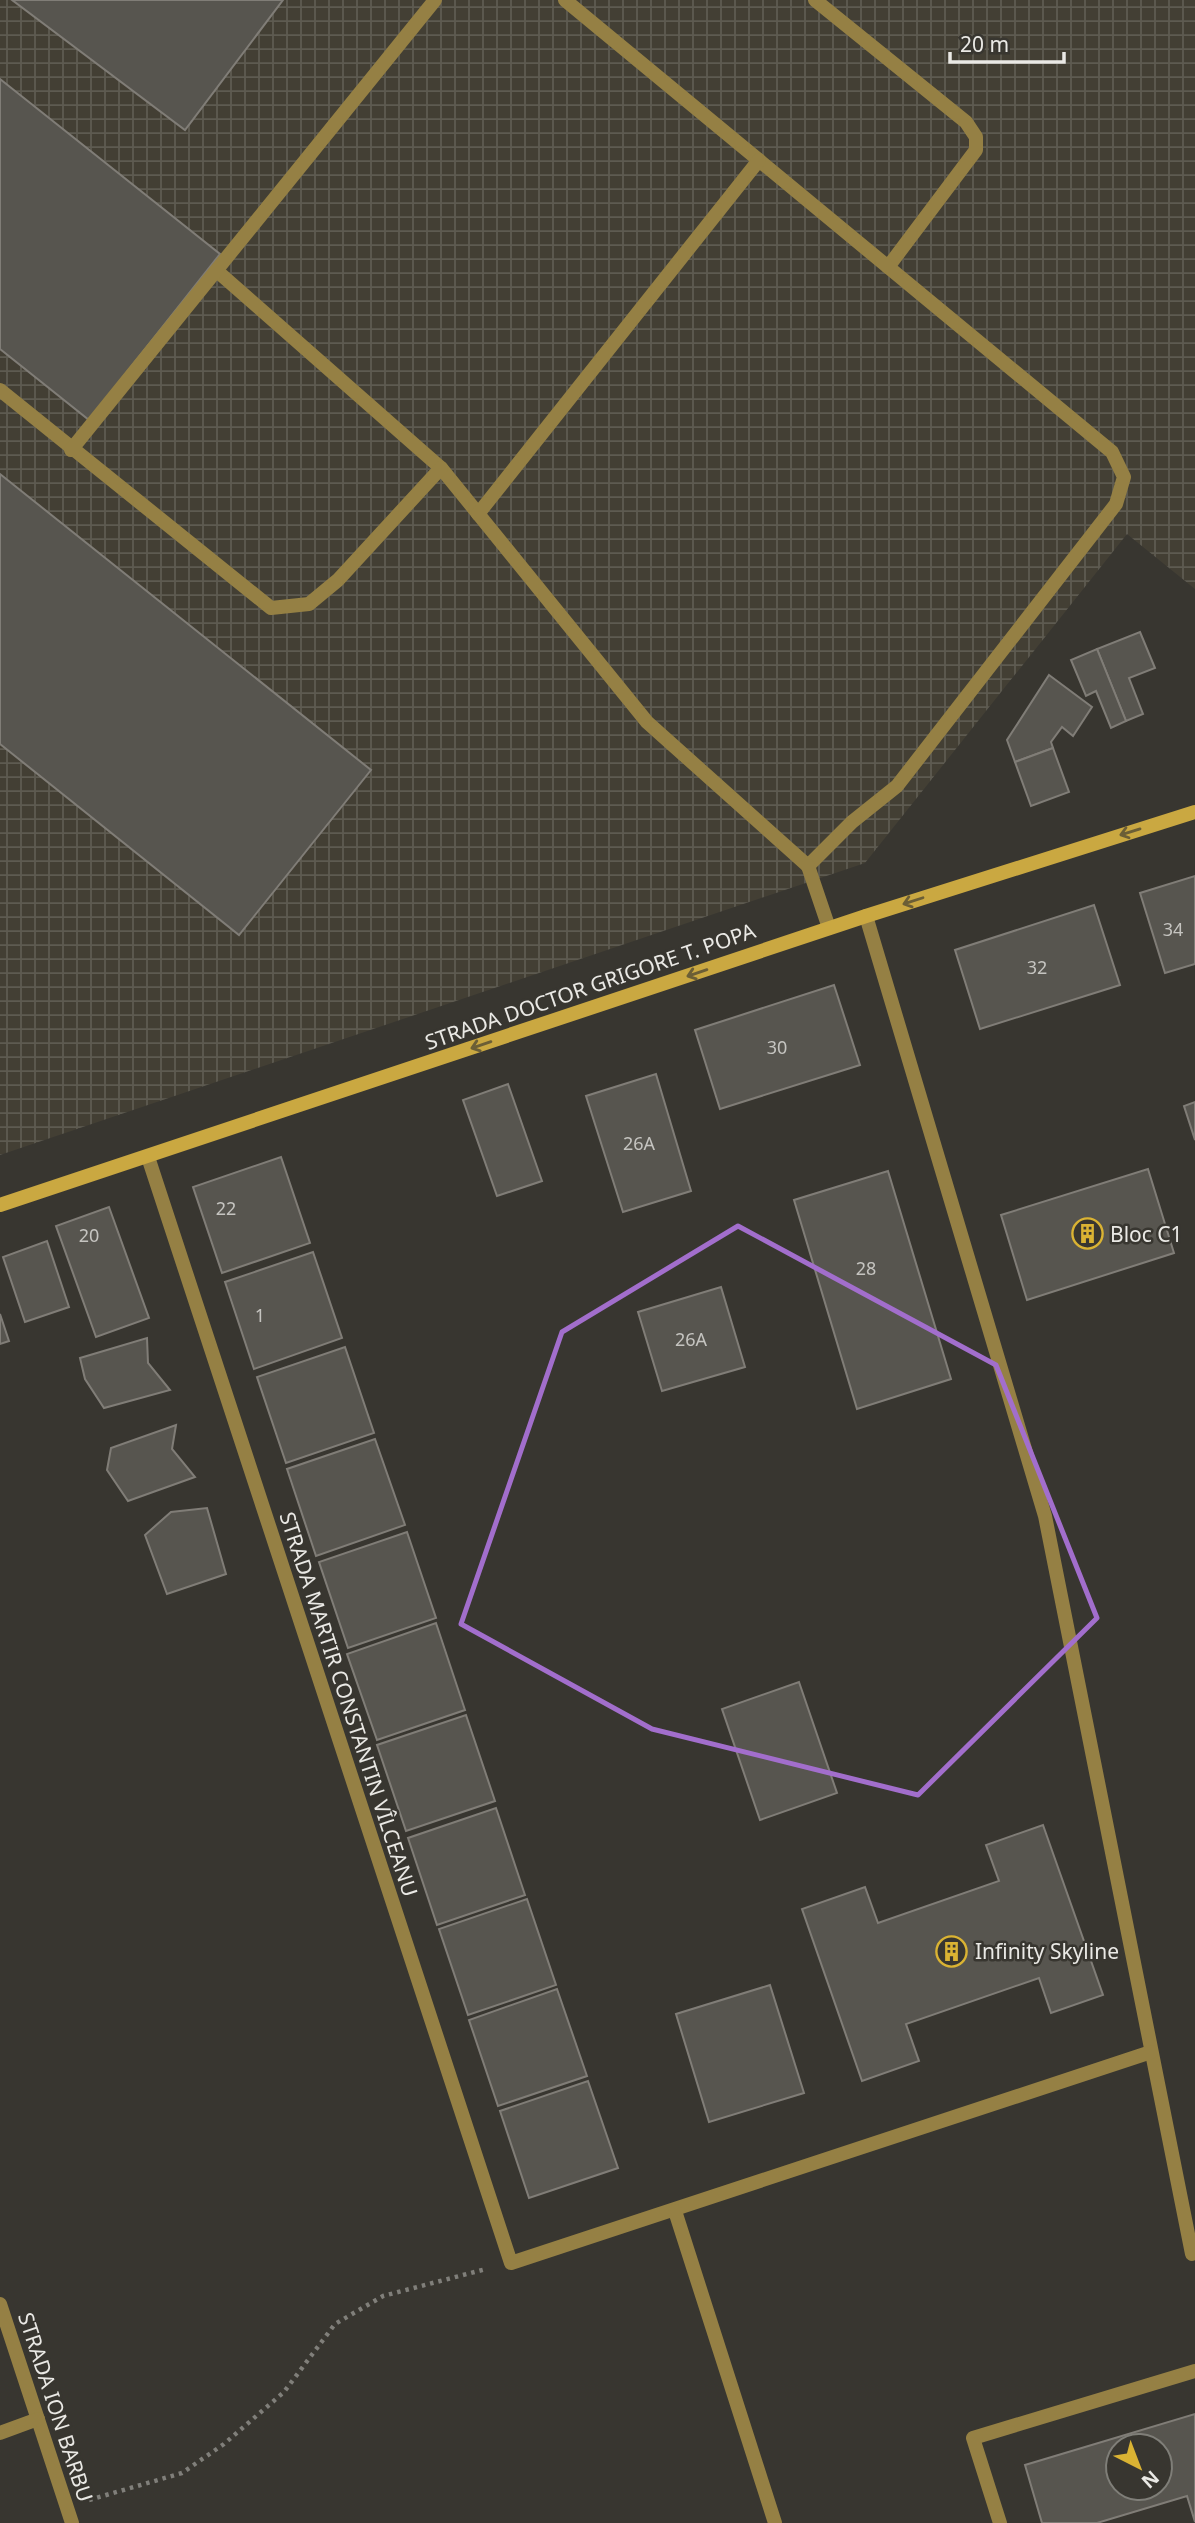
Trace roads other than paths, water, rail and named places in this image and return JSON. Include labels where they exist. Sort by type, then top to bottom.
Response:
[{"type":"street","points":[[71,450],[435,0]]},
{"type":"street","points":[[565,0],[1112,453],[1124,477],[1116,504],[897,786],[852,822],[808,866]]},
{"type":"street","points":[[815,0],[966,122],[976,137],[976,150],[888,267]]},
{"type":"street","points":[[478,514],[759,160]]},
{"type":"street","points":[[217,271],[441,468],[647,722],[808,866],[829,928]]},
{"type":"street","points":[[0,390],[71,450],[271,608],[309,604],[338,580],[441,468]]},
{"type":"street","name":"STRADA DOCTOR GRIGORE T. POPA","points":[[0,1205],[829,928],[1195,812]]},
{"type":"street","points":[[866,916],[1045,1516],[1192,2254]]},
{"type":"street","name":"STRADA MARTIR CONSTANTIN VÎLCEANU","points":[[148,1157],[511,2263],[675,2211]]},
{"type":"street","points":[[775,2523],[675,2211],[1151,2052]]},
{"type":"street","name":"STRADA ION BARBU","points":[[0,2304],[72,2523]]},
{"type":"street","points":[[1000,2523],[973,2438],[1195,2371]]},
{"type":"street","points":[[0,2433],[38,2419]]},
{"type":"place","name":"Bloc C1","points":[[1087,1234]]},
{"type":"place","name":"Infinity Skyline","points":[[952,1951]]}]
